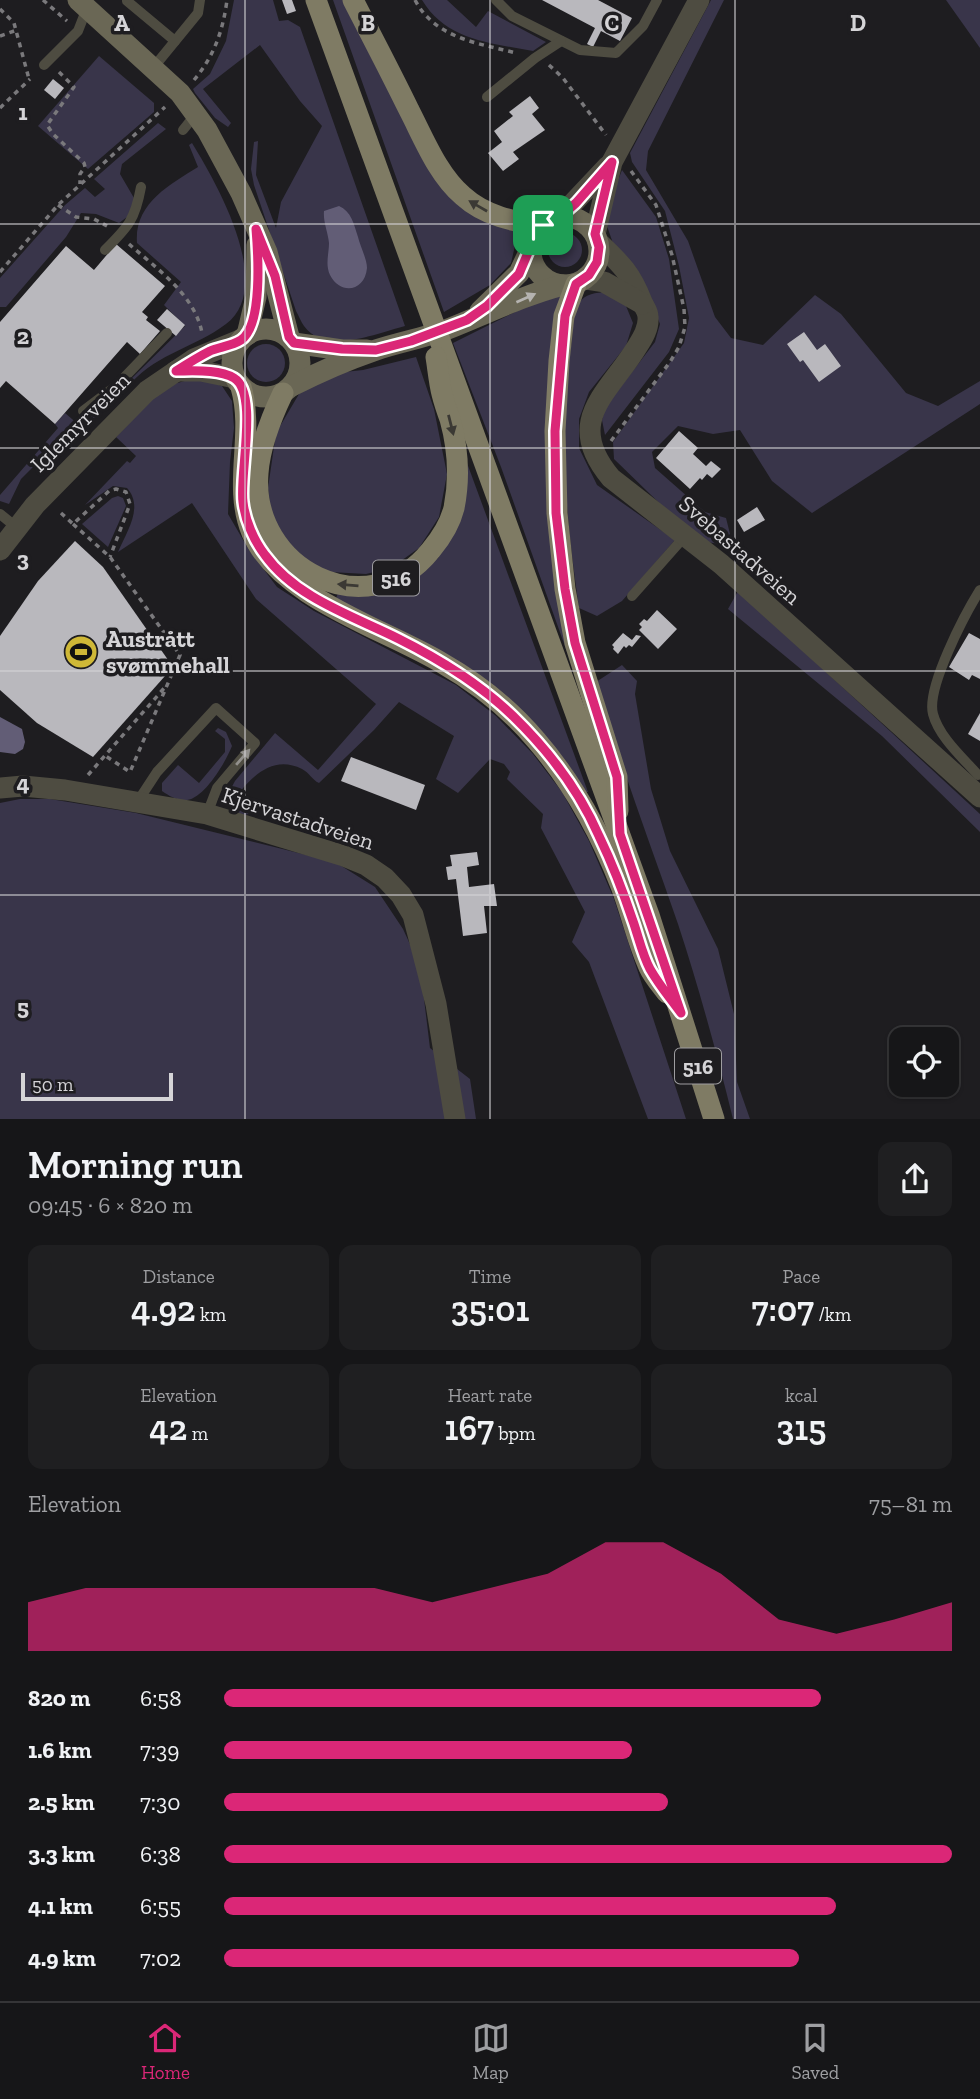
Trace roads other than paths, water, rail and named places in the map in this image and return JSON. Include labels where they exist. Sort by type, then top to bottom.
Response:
[{"type":"main road","name":"516","points":[[316,0],[620,834],[714,1119]]},
{"type":"main road","points":[[256,229],[258,281],[253,316],[232,358],[238,383],[258,397],[271,397],[317,373],[376,350],[411,341],[488,309],[575,282],[597,262],[597,238],[580,220],[524,223],[496,215],[473,204],[455,189],[423,138],[353,0]]},
{"type":"main road","points":[[83,4],[180,93],[189,122],[226,163],[275,276],[292,340],[300,357],[299,372],[288,389]]},
{"type":"main road","points":[[488,309],[519,274],[533,239],[551,221]]},
{"type":"main road","points":[[530,250],[538,272],[552,282],[575,282]]},
{"type":"main road","name":"516","points":[[575,282],[565,316],[559,360],[555,431],[556,513],[575,643],[617,777],[620,834]]},
{"type":"main road","name":"516","points":[[288,389],[266,433],[258,474],[259,502],[266,527],[278,547],[295,565],[317,578],[341,585],[371,586],[401,576],[425,558],[442,537],[453,511],[458,478],[457,450],[442,395],[429,310]]},
{"type":"main road","points":[[244,337],[257,330],[269,329],[292,340],[342,349],[376,350]]},
{"type":"main road","name":"516","points":[[238,383],[247,415],[242,478],[243,502],[252,534],[264,555],[302,589],[422,652],[479,687],[534,737],[583,805],[621,887],[649,968],[681,1013]]},
{"type":"street","points":[[597,238],[612,162],[699,0]]},
{"type":"street","points":[[551,221],[612,162]]},
{"type":"street","name":"Svebastadveien","points":[[597,238],[627,271],[638,290],[648,318],[648,328],[631,357],[601,395],[593,411],[591,447],[599,464],[611,478],[686,535],[977,783]]},
{"type":"street","points":[[575,282],[604,282],[643,304]]},
{"type":"street","name":"Iglemyrveien","points":[[0,550],[8,521],[158,382],[211,351],[244,337]]},
{"type":"street","points":[[176,371],[201,371],[238,383]]},
{"type":"street","name":"Kjervastadveien","points":[[0,779],[23,786],[138,801],[207,814],[366,865],[385,878],[401,895],[413,915],[436,1004],[455,1119]]},
{"type":"street","name":"Kjervastadveien","points":[[0,789],[23,786]]},
{"type":"lane","points":[[153,68],[198,13],[200,0]]},
{"type":"lane","points":[[496,0],[512,16],[580,50],[616,52],[643,26],[657,0]]},
{"type":"lane","points":[[127,1],[175,41]]},
{"type":"lane","points":[[45,64],[78,31],[83,4]]},
{"type":"lane","points":[[487,97],[561,41]]},
{"type":"lane","points":[[105,250],[125,230],[137,211],[141,187]]},
{"type":"lane","points":[[83,411],[116,386],[167,333]]},
{"type":"lane","points":[[116,386],[131,406]]},
{"type":"lane","points":[[632,596],[686,535]]},
{"type":"lane","points":[[977,783],[940,729],[932,704],[939,671],[980,590]]},
{"type":"lane","points":[[138,801],[157,772],[216,708],[255,743],[217,789],[207,814]]},
{"type":"place","name":"Austrått svømmehall","points":[[81,652]]}]
